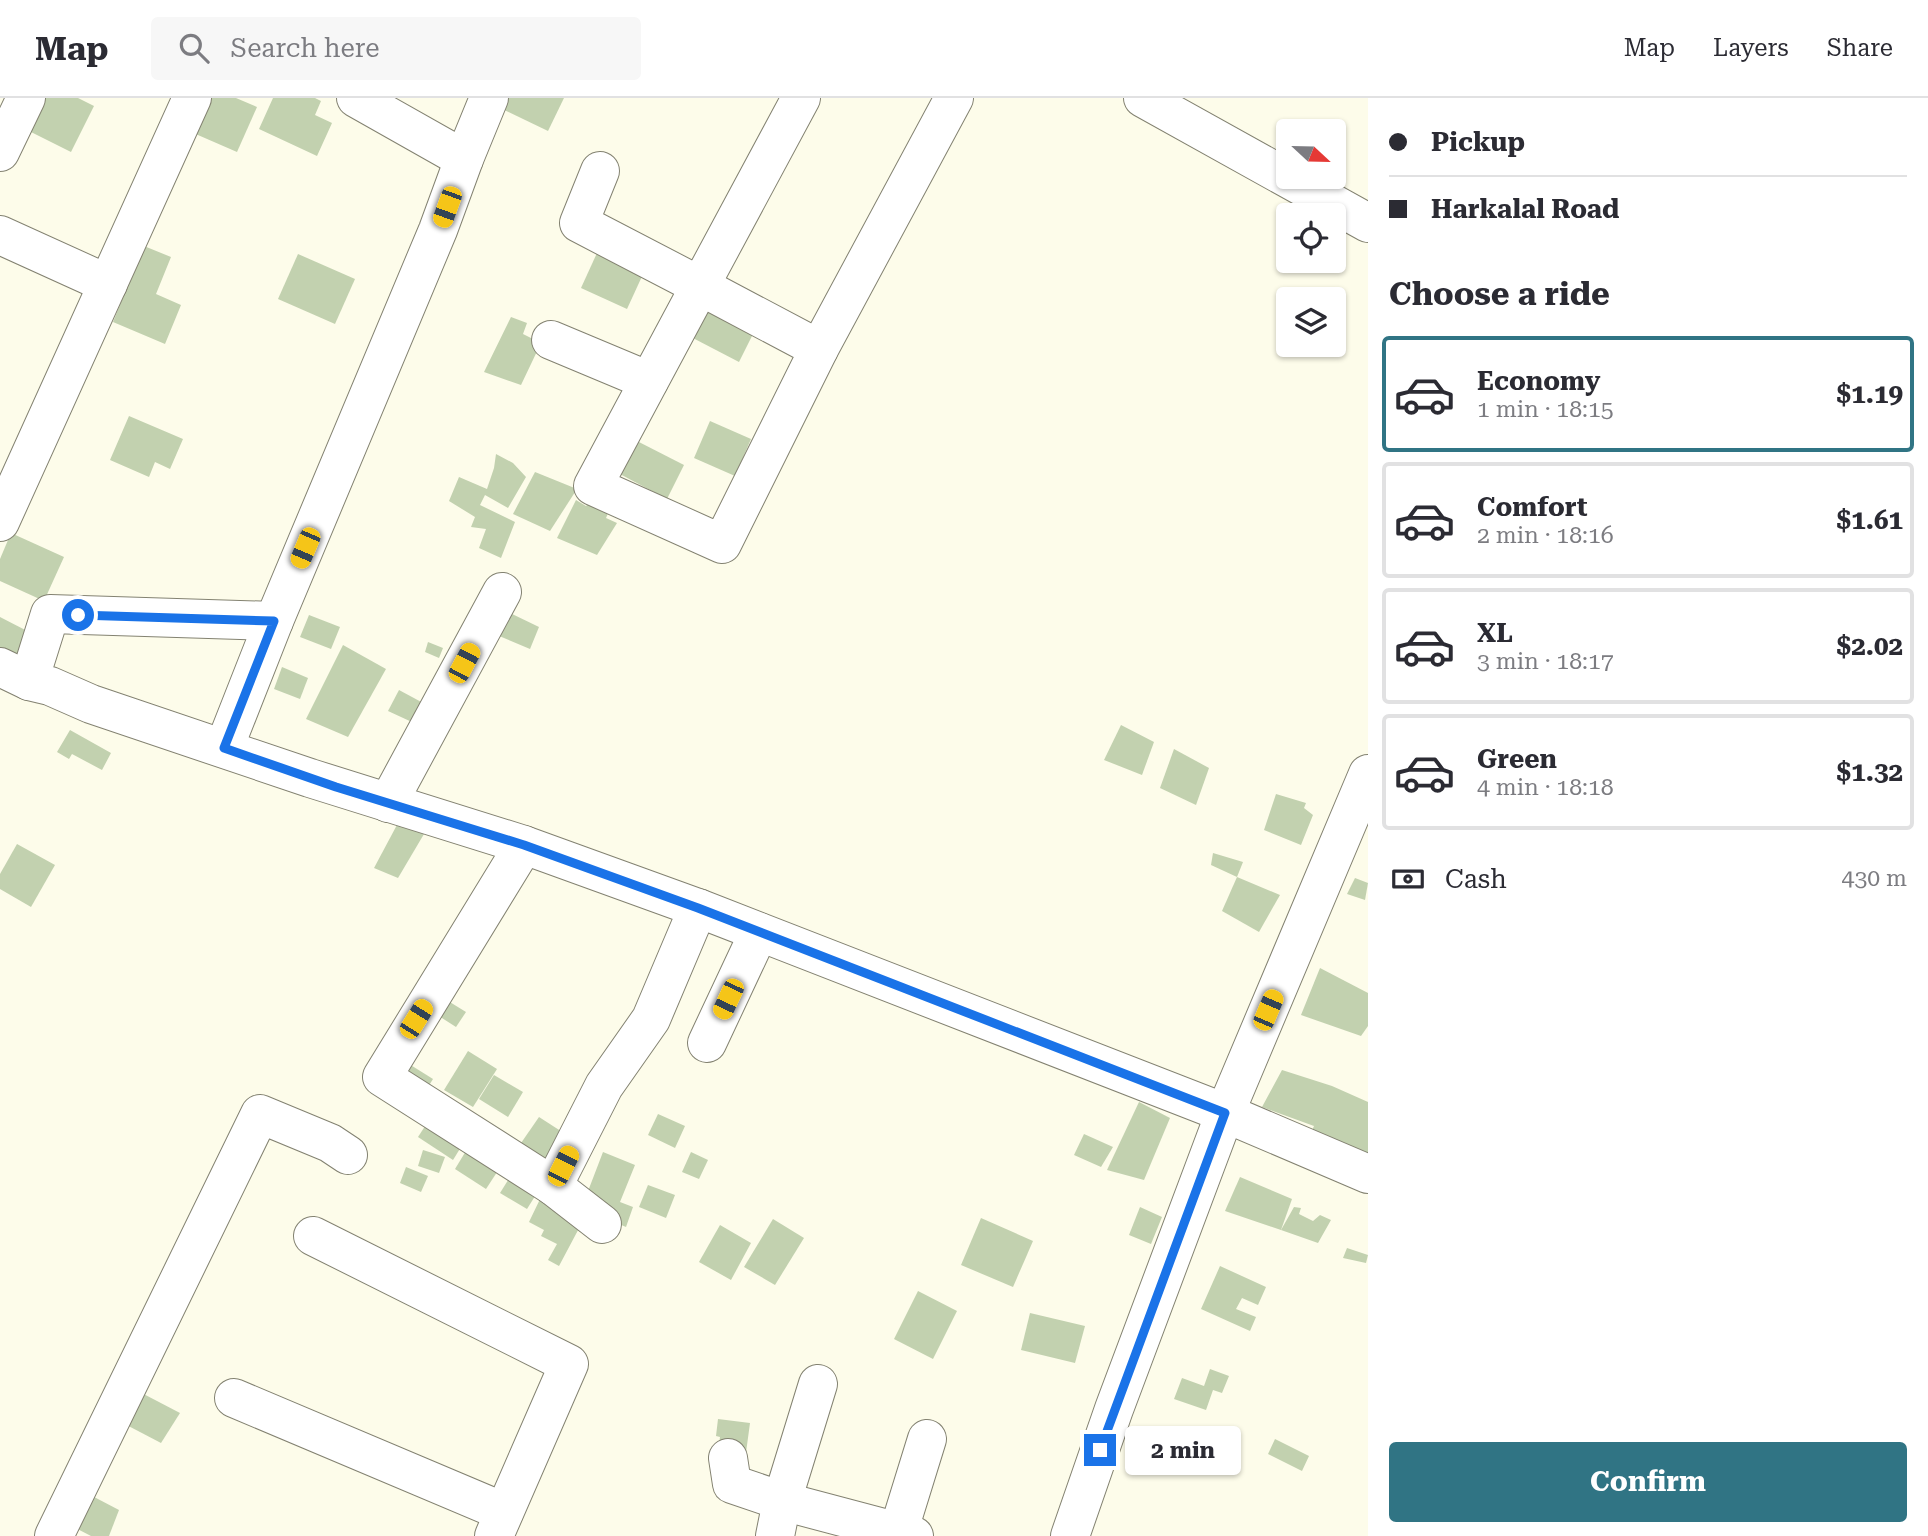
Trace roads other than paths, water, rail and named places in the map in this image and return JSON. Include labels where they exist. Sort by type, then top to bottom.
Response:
[{"type":"street","points":[[0,152],[26,98]]},
{"type":"street","points":[[0,522],[192,98]]},
{"type":"street","points":[[356,98],[464,159]]},
{"type":"street","points":[[224,748],[274,621],[438,230],[489,98]]},
{"type":"street","points":[[801,98],[593,486],[722,544],[819,349],[954,98]]},
{"type":"street","points":[[1143,98],[1368,223]]},
{"type":"street","points":[[600,171],[579,223],[819,349]]},
{"type":"street","points":[[0,235],[108,284]]},
{"type":"street","points":[[551,340],[649,381]]},
{"type":"street","points":[[388,803],[502,592]]},
{"type":"street","points":[[274,621],[50,614],[14,674],[388,803],[524,845],[698,908],[1225,1113],[1368,1174]]},
{"type":"street","points":[[1070,1536],[1114,1409],[1225,1113],[1368,774]]},
{"type":"street","points":[[524,845],[382,1077],[553,1186],[602,1224]]},
{"type":"street","points":[[553,1186],[604,1086],[651,1019],[698,908]]},
{"type":"street","points":[[707,1043],[759,932]]},
{"type":"street","points":[[54,1536],[260,1114],[330,1143],[348,1155]]},
{"type":"street","points":[[234,1398],[499,1524],[569,1364],[313,1236]]},
{"type":"street","points":[[779,1518],[818,1384]]},
{"type":"street","points":[[728,1458],[732,1484],[779,1518],[903,1535],[927,1438]]}]
